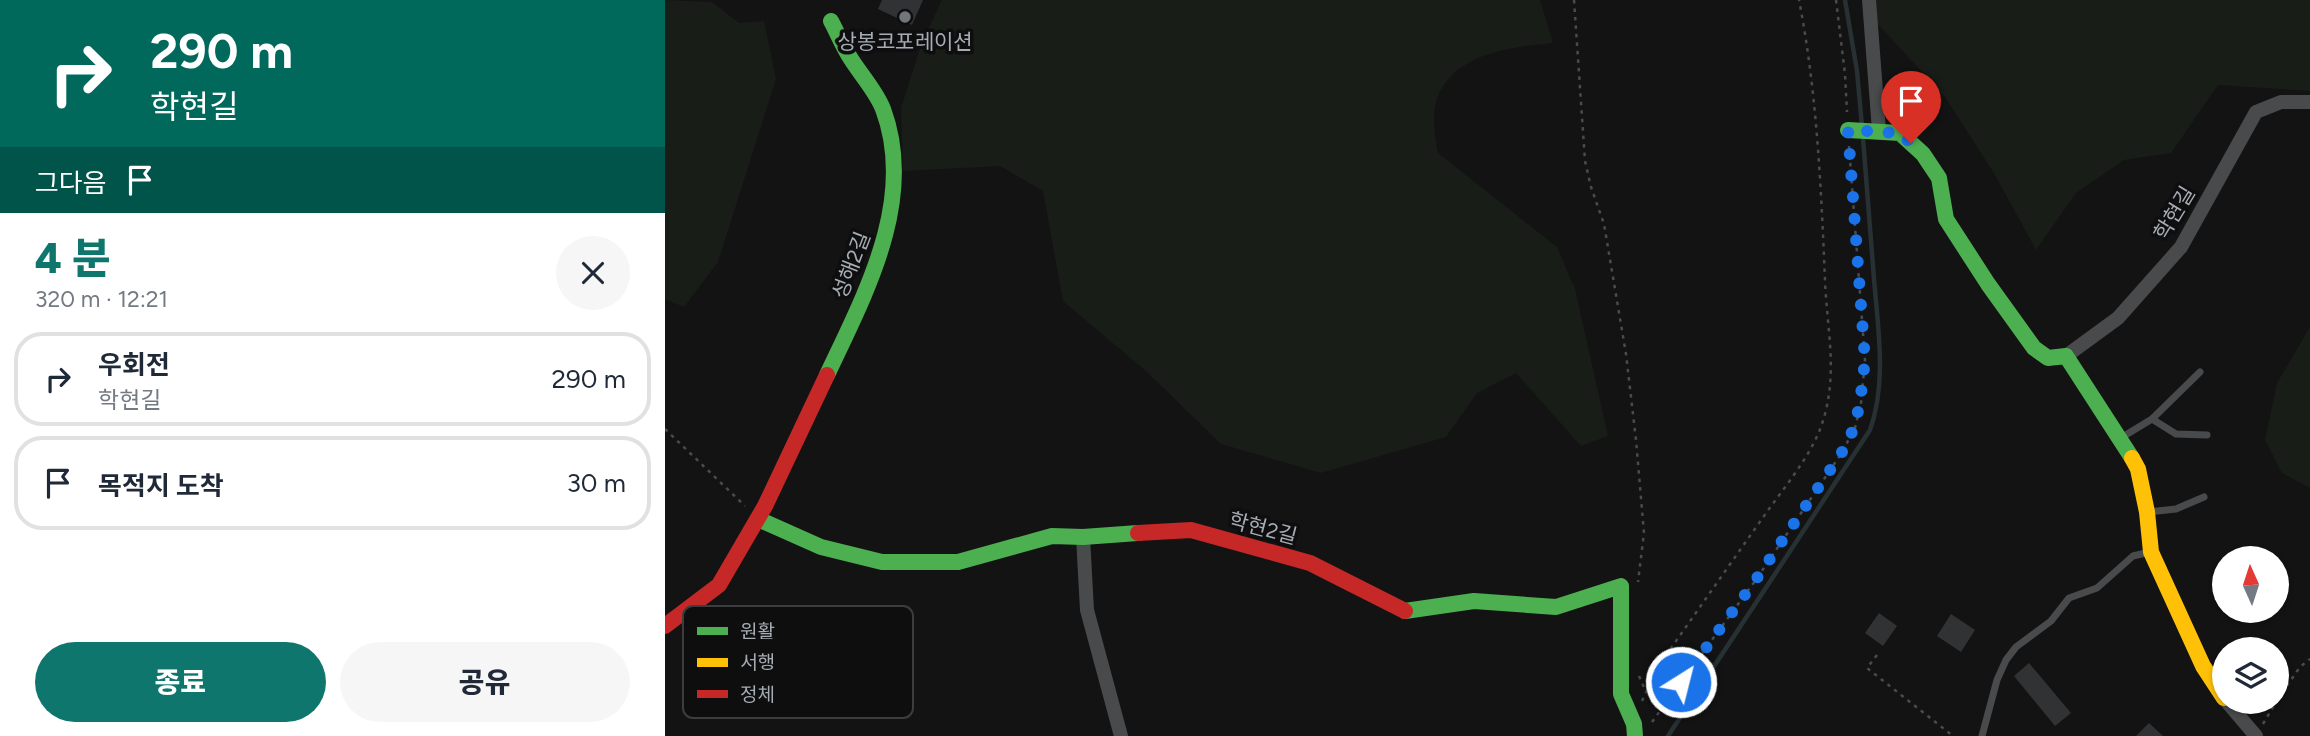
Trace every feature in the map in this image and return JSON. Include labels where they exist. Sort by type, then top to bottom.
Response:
[{"type":"street","points":[[1869,0],[1879,131]]},
{"type":"street","name":"성해2길","points":[[691,606],[719,585],[758,519],[842,342],[879,257],[890,219],[894,181],[891,140],[882,107],[850,58],[831,22]]},
{"type":"street","name":"학현길","points":[[2066,356],[2118,318],[2181,247],[2256,112],[2281,102],[2310,102]]},
{"type":"street","points":[[1848,130],[1899,133],[1923,154],[1939,178],[1946,219],[1988,284],[2033,348],[2048,358],[2066,356],[2121,438],[2138,468],[2147,512],[2151,552],[2203,666],[2212,679]]},
{"type":"street","name":"학현2길","points":[[758,519],[821,547],[882,562],[958,562],[1052,536],[1083,537],[1191,530],[1310,563],[1404,611],[1474,601],[1556,607],[1629,589]]},
{"type":"street","points":[[1083,537],[1087,610],[1121,736]]},
{"type":"street","points":[[1629,589],[1621,694],[1634,724],[1635,736]]},
{"type":"street","name":"성해2길","points":[[665,626],[683,612]]},
{"type":"street","points":[[2241,714],[2259,730]]},
{"type":"lane","points":[[2121,438],[2152,419],[2200,372]]},
{"type":"lane","points":[[2152,419],[2176,434],[2207,435]]},
{"type":"lane","points":[[2147,512],[2176,509],[2204,497]]},
{"type":"lane","points":[[1982,736],[1997,680],[2006,660],[2016,647],[2051,621],[2069,598],[2097,588],[2133,556],[2151,552]]},
{"type":"path","points":[[1574,0],[1585,161],[1604,224],[1626,354],[1636,440],[1644,533],[1629,589]]},
{"type":"path","points":[[1643,701],[1657,667],[1812,449],[1827,406],[1832,379],[1831,340],[1812,84],[1799,0]]},
{"type":"path","points":[[1649,725],[1755,581],[1841,454],[1854,428],[1865,360],[1845,74],[1836,0]]},
{"type":"path","points":[[665,429],[758,519]]},
{"type":"path","points":[[1877,655],[1867,668],[1953,736]]},
{"type":"path","points":[[2289,682],[2299,667],[2310,659]]},
{"type":"path","points":[[1639,676],[1646,692]]},
{"type":"path","points":[[2259,730],[2268,714]]},
{"type":"shaded area","points":[[665,0],[712,2],[739,23],[764,21],[776,79],[718,262],[684,307],[665,299]]},
{"type":"shaded area","points":[[942,0],[1540,0],[1553,43],[1502,50],[1470,62],[1456,71],[1445,84],[1435,105],[1438,153],[1557,247],[1575,289],[1608,436],[1581,446],[1516,373],[1477,393],[1446,437],[1321,473],[1221,444],[1148,373],[1063,301],[1043,191],[1000,166],[903,171],[901,108],[922,42]]},
{"type":"shaded area","points":[[1873,0],[2310,0],[2310,91],[2218,85],[2171,153],[2124,160],[2076,193],[2036,250],[1995,175],[1945,97],[1875,21]]},
{"type":"shaded area","points":[[2310,327],[2310,488],[2282,473],[2265,440],[2277,383]]},
{"type":"building","name":"상봉코포레이션","points":[[882,0],[923,0],[912,25],[878,9]]},
{"type":"building","points":[[1879,613],[1897,626],[1883,646],[1865,633]]},
{"type":"building","points":[[1951,614],[1975,630],[1961,652],[1937,636]]},
{"type":"building","points":[[2029,663],[2071,713],[2055,726],[2014,676]]},
{"type":"building","points":[[2149,723],[2163,736],[2136,736]]},
{"type":"waterway","points":[[1845,0],[1857,71],[1862,126]]},
{"type":"waterway","points":[[1668,736],[1870,430],[1878,393],[1880,355],[1863,138]]},
{"type":"traffic: fast","points":[[827,375],[857,312],[882,246],[894,178],[892,143],[883,109],[848,54],[831,21]]},
{"type":"traffic: fast","points":[[1848,130],[1900,133],[1923,154],[1939,178],[1946,219],[1988,284],[2034,348],[2048,358],[2066,356],[2132,458]]},
{"type":"traffic: fast","points":[[758,519],[821,547],[882,562],[958,562],[1052,536],[1138,533]]},
{"type":"traffic: fast","points":[[1405,611],[1474,601],[1556,607],[1621,586],[1621,694],[1634,724],[1635,736]]},
{"type":"traffic: slow","points":[[2132,458],[2138,469],[2147,512],[2151,552],[2203,666],[2212,680]]},
{"type":"traffic: jam","points":[[691,606],[719,585],[765,506],[827,375]]},
{"type":"traffic: jam","points":[[1138,533],[1191,530],[1310,563],[1405,611]]},
{"type":"traffic: jam","points":[[665,626],[683,612]]},
{"type":"place","name":"상봉코포레이션","points":[[905,17]]},
{"type":"route","points":[[1681,682],[1755,581],[1841,454],[1854,428],[1865,360],[1848,130],[1899,133],[1911,143]]}]
